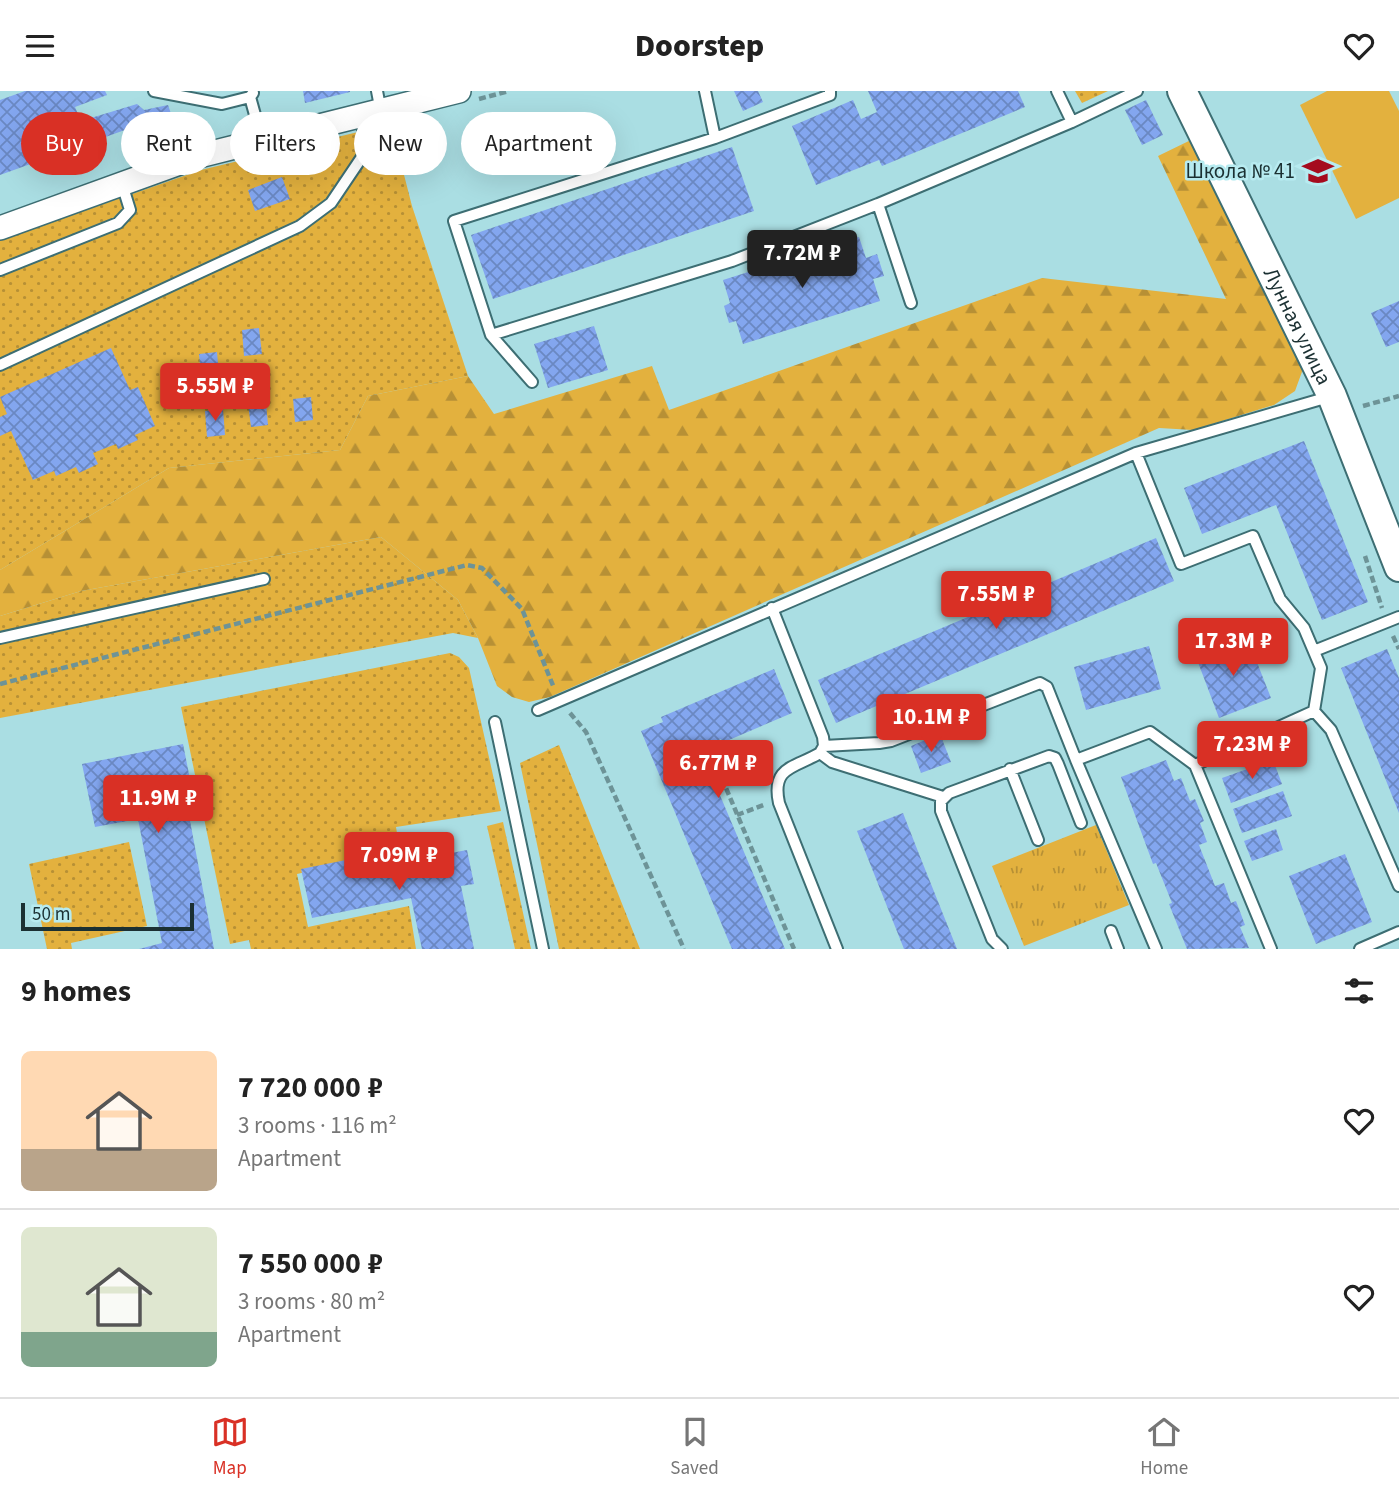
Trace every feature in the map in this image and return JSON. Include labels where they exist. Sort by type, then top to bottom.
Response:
[{"type":"street","points":[[340,116],[373,106],[459,91]]},
{"type":"street","name":"Лунная улица","points":[[1182,91],[1332,395],[1399,567]]},
{"type":"street","points":[[0,227],[199,156],[230,148]]},
{"type":"lane","points":[[154,91],[222,104],[252,94],[256,112]]},
{"type":"lane","points":[[705,91],[715,138]]},
{"type":"lane","points":[[532,382],[491,335],[454,221],[715,138],[830,95],[830,91]]},
{"type":"lane","points":[[1057,91],[1072,122]]},
{"type":"lane","points":[[491,335],[732,261],[878,204],[1072,122],[1137,91]]},
{"type":"lane","points":[[0,365],[300,226],[331,202],[366,151],[373,106]]},
{"type":"lane","points":[[0,269],[118,223],[130,210],[122,184]]},
{"type":"lane","points":[[878,204],[911,303]]},
{"type":"lane","points":[[538,710],[1136,453],[1332,395]]},
{"type":"lane","points":[[1136,453],[1181,564],[1253,536],[1280,599],[1304,628],[1321,668],[1314,711]]},
{"type":"lane","points":[[0,638],[264,579]]},
{"type":"lane","points":[[772,608],[823,737],[822,750],[832,762],[943,797],[1049,756],[1055,758],[1081,823]]},
{"type":"lane","points":[[1314,651],[1399,617]]},
{"type":"lane","points":[[837,949],[778,799],[776,789],[780,775],[822,750],[891,741],[1040,683],[1047,687],[1156,949]]},
{"type":"lane","points":[[1195,765],[1314,711]]},
{"type":"lane","points":[[1314,711],[1331,730],[1399,886]]},
{"type":"lane","points":[[495,722],[543,949]]},
{"type":"lane","points":[[1076,759],[1150,732],[1195,765],[1271,949]]},
{"type":"lane","points":[[1010,769],[1038,840]]},
{"type":"lane","points":[[943,797],[941,811],[992,939],[1002,949]]},
{"type":"lane","points":[[1111,931],[1118,949]]},
{"type":"lane","points":[[1360,949],[1399,932]]},
{"type":"path","points":[[0,684],[467,565],[482,568],[522,609],[559,700],[586,732],[684,949]]},
{"type":"path","points":[[718,769],[794,949]]},
{"type":"path","points":[[737,815],[778,799]]},
{"type":"green space","points":[[1075,91],[1108,91],[1082,103]]},
{"type":"green space","points":[[1327,91],[1389,91],[1399,111],[1399,198],[1356,219],[1300,105]]},
{"type":"green space","points":[[354,133],[354,175],[404,175],[468,376],[368,396],[340,450],[169,468],[0,570],[0,240],[187,175],[216,175],[216,166],[230,163],[230,175],[340,175],[340,136]]},
{"type":"green space","points":[[1195,138],[1303,369],[1295,391],[1274,405],[1193,430],[1159,428],[550,697],[529,702],[512,697],[497,686],[478,638],[458,600],[381,537],[81,591],[0,616],[0,570],[169,468],[340,450],[368,396],[468,376],[494,414],[652,366],[669,410],[1042,278],[1226,299],[1158,156]]},
{"type":"green space","points":[[381,537],[458,600],[478,638],[453,633],[0,718],[0,616],[81,591]]},
{"type":"green space","points":[[450,653],[459,657],[469,668],[501,811],[396,827],[400,851],[297,874],[308,927],[409,906],[416,949],[251,949],[249,940],[230,944],[181,707]]},
{"type":"green space","points":[[559,745],[640,949],[559,949],[520,763]]},
{"type":"green space","points":[[503,822],[531,949],[515,949],[487,826]]},
{"type":"green space","points":[[1096,825],[1129,905],[1024,946],[992,866]]},
{"type":"green space","points":[[129,842],[147,926],[71,943],[72,949],[47,949],[29,864]]},
{"type":"building","points":[[25,91],[105,91],[107,95],[75,107],[77,112],[21,112],[21,167],[0,175],[0,100]]},
{"type":"building","points":[[303,91],[350,91],[350,92],[305,103]]},
{"type":"building","points":[[734,91],[758,91],[763,102],[743,111]]},
{"type":"building","points":[[868,91],[1018,91],[1025,107],[882,166],[879,160],[816,185],[792,126],[853,100],[861,119],[877,112]]},
{"type":"building","points":[[1146,100],[1163,135],[1142,145],[1125,110]]},
{"type":"building","points":[[137,104],[144,110],[168,105],[170,112],[121,112],[121,131],[107,136],[107,113]]},
{"type":"building","points":[[732,147],[754,211],[493,299],[471,235]]},
{"type":"building","points":[[282,177],[290,199],[255,211],[248,190]]},
{"type":"building","points":[[859,237],[866,258],[877,254],[884,276],[873,279],[880,301],[743,344],[736,321],[729,323],[724,306],[730,303],[723,280]]},
{"type":"building","points":[[1399,301],[1399,342],[1386,347],[1371,313]]},
{"type":"building","points":[[594,326],[608,370],[548,388],[534,344]]},
{"type":"building","points":[[259,328],[262,354],[244,356],[242,330]]},
{"type":"building","points":[[111,348],[130,390],[138,387],[155,426],[135,435],[138,440],[118,449],[116,444],[93,453],[98,464],[79,473],[76,467],[56,476],[54,471],[33,480],[11,431],[0,436],[0,417],[7,414],[0,397]]},
{"type":"building","points":[[217,352],[219,375],[201,376],[199,354]]},
{"type":"building","points":[[311,397],[313,420],[295,422],[293,399]]},
{"type":"building","points":[[266,403],[268,425],[251,427],[248,404]]},
{"type":"building","points":[[223,409],[225,435],[207,437],[205,411]]},
{"type":"building","points":[[1304,441],[1368,602],[1322,620],[1276,505],[1202,534],[1184,488]]},
{"type":"building","points":[[1156,538],[1174,581],[836,723],[818,680]]},
{"type":"building","points":[[1247,637],[1271,698],[1219,718],[1196,657]]},
{"type":"building","points":[[1149,646],[1161,689],[1086,710],[1074,667]]},
{"type":"building","points":[[1387,649],[1399,678],[1399,813],[1341,668]]},
{"type":"building","points":[[774,669],[792,713],[722,743],[721,739],[700,748],[785,949],[732,949],[641,731],[663,722],[661,717]]},
{"type":"building","points":[[940,734],[951,762],[921,773],[911,746]]},
{"type":"building","points":[[183,744],[196,809],[188,810],[214,949],[139,949],[162,943],[138,819],[95,827],[82,764]]},
{"type":"building","points":[[1166,760],[1174,781],[1181,778],[1190,801],[1195,799],[1204,821],[1200,823],[1207,842],[1199,845],[1215,886],[1224,883],[1231,903],[1236,901],[1245,925],[1240,927],[1249,948],[1187,949],[1169,904],[1172,903],[1156,863],[1153,864],[1121,777]]},
{"type":"building","points":[[1273,760],[1282,784],[1231,803],[1222,778]]},
{"type":"building","points":[[1283,791],[1292,816],[1242,833],[1233,809]]},
{"type":"building","points":[[903,813],[957,949],[904,949],[857,831]]},
{"type":"building","points":[[1276,829],[1283,850],[1252,861],[1244,841]]},
{"type":"building","points":[[401,849],[404,862],[467,850],[474,884],[461,886],[474,949],[422,949],[411,898],[312,918],[301,869]]},
{"type":"building","points":[[1345,854],[1372,922],[1316,944],[1289,876]]},
{"type":"place","name":"Школа № 41","points":[[1318,171]]}]
